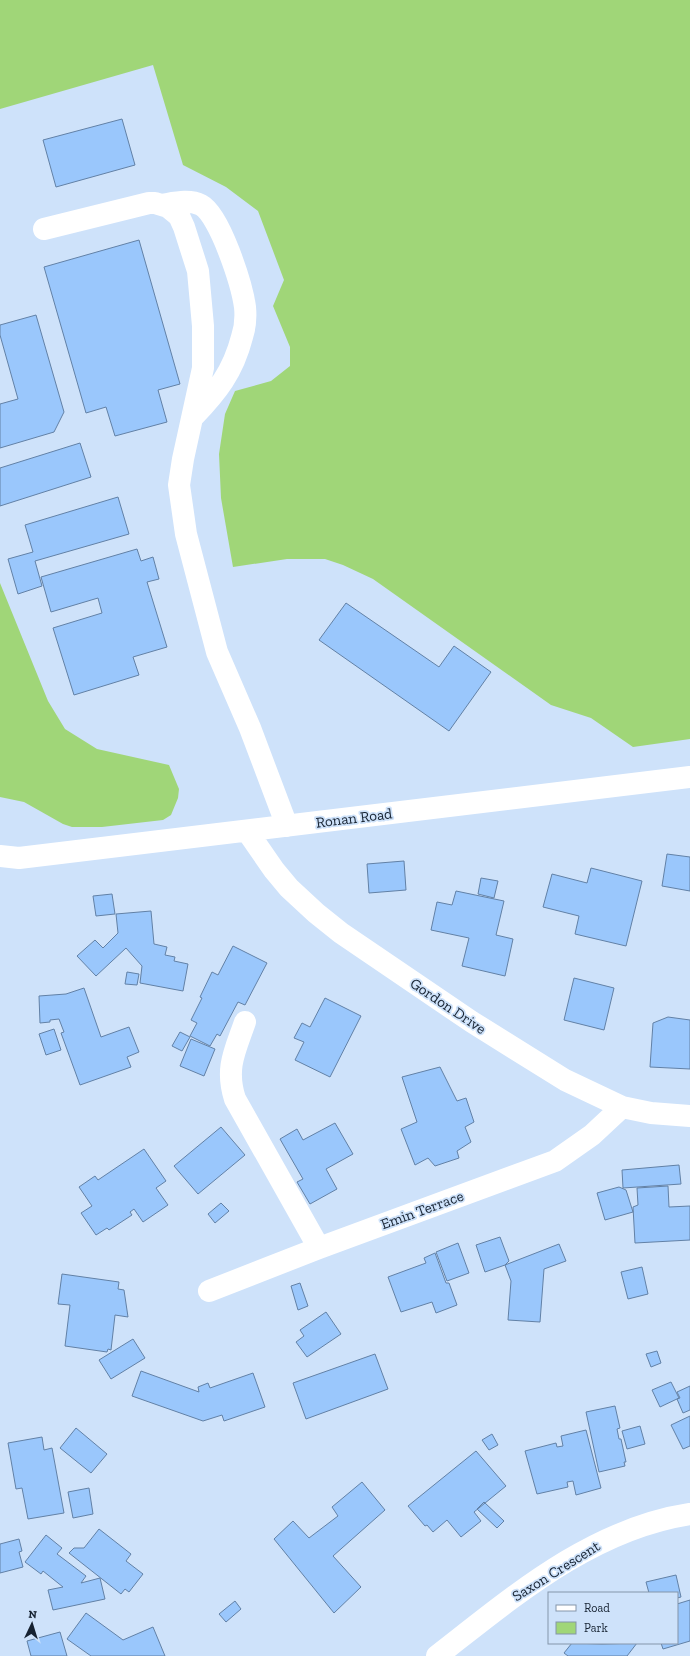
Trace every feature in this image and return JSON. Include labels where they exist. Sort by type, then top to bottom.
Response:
[{"type":"street","points":[[161,205],[192,202],[199,204],[209,212],[218,226],[234,265],[245,309],[243,336],[236,358],[216,394],[192,419]]},
{"type":"street","points":[[44,229],[149,203],[161,205],[174,211],[179,216],[184,227],[198,271],[203,326],[203,368],[179,484],[186,534],[217,652],[250,728],[287,826]]},
{"type":"street","name":"Ronan Road","points":[[0,871],[9,857],[247,831],[690,777]]},
{"type":"street","name":"Gordon Drive","points":[[247,831],[274,870],[289,888],[341,933],[472,1022],[537,1064],[594,1095],[622,1107],[651,1113],[690,1116]]},
{"type":"street","points":[[245,1022],[233,1057],[230,1071],[230,1084],[235,1099],[319,1248]]},
{"type":"street","name":"Emin Terrace","points":[[209,1291],[319,1248],[554,1161],[592,1135],[622,1107]]},
{"type":"street","name":"Saxon Crescent","points":[[437,1656],[539,1578],[601,1542],[637,1528],[690,1514]]},
{"type":"green space","points":[[0,0],[690,0],[690,739],[633,747],[591,718],[551,705],[373,579],[343,565],[325,559],[287,559],[233,567],[221,498],[219,454],[225,414],[235,391],[271,381],[290,366],[290,347],[273,306],[284,280],[258,211],[226,187],[183,165],[153,65],[0,109]]},
{"type":"green space","points":[[0,583],[48,701],[65,729],[97,749],[169,765],[179,789],[178,798],[171,815],[163,820],[102,827],[72,827],[63,824],[24,802],[0,797]]},
{"type":"building","points":[[122,119],[135,165],[56,187],[43,140]]},
{"type":"building","points":[[139,240],[180,384],[158,390],[167,422],[115,436],[106,407],[86,413],[44,267]]},
{"type":"building","points":[[36,315],[64,412],[54,432],[0,448],[0,404],[18,399],[0,335],[0,325]]},
{"type":"building","points":[[80,443],[91,477],[0,506],[0,468]]},
{"type":"building","points":[[118,497],[129,534],[35,561],[42,586],[18,594],[8,559],[33,552],[25,525]]},
{"type":"building","points":[[137,549],[141,561],[153,557],[159,579],[147,582],[167,647],[133,657],[139,675],[74,695],[53,628],[102,613],[98,598],[51,612],[41,577]]},
{"type":"building","points":[[346,603],[439,667],[454,646],[491,672],[449,731],[319,640]]},
{"type":"building","points":[[667,854],[690,857],[690,891],[662,886]]},
{"type":"building","points":[[404,861],[406,890],[369,893],[367,864]]},
{"type":"building","points":[[591,868],[642,881],[626,946],[575,934],[579,916],[543,907],[552,874],[587,883]]},
{"type":"building","points":[[481,878],[498,881],[494,898],[478,894]]},
{"type":"building","points":[[456,891],[504,901],[496,935],[513,939],[505,976],[462,966],[469,938],[431,930],[437,902],[452,905]]},
{"type":"building","points":[[112,894],[115,914],[96,916],[93,896]]},
{"type":"building","points":[[151,911],[154,944],[167,947],[165,955],[175,957],[174,961],[188,964],[183,991],[140,983],[142,966],[126,948],[96,976],[77,956],[95,940],[103,948],[118,933],[116,914]]},
{"type":"building","points":[[233,946],[267,963],[245,1005],[238,1002],[220,1036],[217,1034],[210,1046],[190,1036],[197,1023],[191,1020],[202,998],[200,997],[212,972],[218,975]]},
{"type":"building","points":[[127,972],[139,974],[137,985],[125,984]]},
{"type":"building","points":[[574,978],[614,988],[604,1030],[564,1020]]},
{"type":"building","points":[[84,988],[101,1037],[129,1027],[139,1052],[127,1057],[131,1067],[80,1085],[61,1033],[64,1032],[59,1019],[40,1023],[39,996],[66,994]]},
{"type":"building","points":[[325,998],[361,1016],[330,1077],[295,1060],[304,1042],[294,1038],[302,1023],[310,1027]]},
{"type":"building","points":[[668,1017],[690,1020],[690,1069],[650,1067],[653,1023]]},
{"type":"building","points":[[54,1029],[61,1050],[46,1055],[39,1034]]},
{"type":"building","points":[[180,1032],[190,1037],[182,1051],[172,1046]]},
{"type":"building","points":[[191,1039],[215,1049],[204,1076],[180,1066]]},
{"type":"building","points":[[440,1067],[457,1101],[466,1098],[474,1122],[465,1127],[471,1142],[457,1151],[459,1158],[435,1166],[428,1158],[415,1165],[401,1129],[417,1122],[402,1077]]},
{"type":"building","points":[[335,1123],[353,1154],[326,1169],[337,1189],[310,1204],[297,1182],[303,1179],[280,1139],[297,1129],[303,1140]]},
{"type":"building","points":[[221,1127],[245,1155],[198,1194],[174,1166]]},
{"type":"building","points":[[144,1149],[166,1181],[156,1188],[168,1205],[143,1222],[134,1209],[130,1212],[132,1215],[109,1230],[107,1228],[96,1235],[81,1213],[92,1206],[79,1187],[95,1176],[98,1180]]},
{"type":"building","points":[[679,1165],[681,1184],[623,1188],[622,1170]]},
{"type":"building","points":[[668,1186],[669,1207],[690,1206],[690,1240],[635,1243],[633,1207],[638,1205],[637,1188]]},
{"type":"building","points":[[619,1187],[626,1190],[633,1212],[605,1220],[597,1193]]},
{"type":"building","points":[[221,1203],[229,1211],[215,1223],[208,1214]]},
{"type":"building","points":[[500,1237],[509,1261],[505,1265],[485,1272],[476,1245]]},
{"type":"building","points":[[458,1243],[469,1273],[447,1281],[436,1252]]},
{"type":"building","points":[[559,1244],[566,1261],[544,1269],[540,1322],[508,1320],[511,1281],[505,1265]]},
{"type":"building","points":[[435,1253],[446,1283],[449,1283],[457,1305],[436,1313],[432,1302],[401,1312],[388,1277],[426,1263],[424,1258]]},
{"type":"building","points":[[642,1267],[648,1294],[628,1299],[621,1272]]},
{"type":"building","points":[[62,1274],[119,1282],[118,1289],[124,1290],[128,1317],[115,1315],[111,1350],[108,1349],[107,1352],[65,1346],[70,1305],[58,1304]]},
{"type":"building","points":[[300,1283],[308,1306],[298,1310],[291,1286]]},
{"type":"building","points":[[326,1312],[341,1334],[307,1357],[296,1342],[304,1336],[300,1330]]},
{"type":"building","points":[[133,1339],[145,1358],[111,1379],[99,1360]]},
{"type":"building","points":[[657,1351],[661,1363],[651,1367],[646,1354]]},
{"type":"building","points":[[375,1354],[388,1389],[306,1419],[293,1383]]},
{"type":"building","points":[[141,1371],[199,1392],[198,1387],[208,1383],[210,1388],[253,1373],[265,1407],[224,1421],[222,1415],[203,1421],[132,1396]]},
{"type":"building","points":[[671,1382],[679,1398],[660,1407],[652,1390]]},
{"type":"building","points":[[690,1386],[690,1410],[683,1413],[677,1399],[680,1398],[677,1392]]},
{"type":"building","points":[[615,1406],[620,1428],[617,1429],[619,1439],[621,1439],[626,1462],[624,1462],[625,1466],[599,1472],[586,1412]]},
{"type":"building","points":[[690,1416],[690,1446],[683,1449],[671,1425]]},
{"type":"building","points":[[640,1426],[645,1444],[627,1449],[622,1431]]},
{"type":"building","points":[[76,1428],[107,1454],[91,1473],[60,1448]]},
{"type":"building","points":[[586,1430],[601,1488],[576,1495],[573,1481],[567,1482],[568,1487],[537,1494],[525,1451],[556,1443],[557,1447],[563,1446],[561,1436]]},
{"type":"building","points":[[492,1434],[498,1445],[489,1450],[482,1440]]},
{"type":"building","points":[[42,1437],[44,1450],[52,1448],[64,1513],[28,1519],[22,1488],[16,1489],[8,1443]]},
{"type":"building","points":[[476,1451],[506,1486],[474,1512],[481,1521],[461,1537],[447,1520],[433,1532],[427,1525],[425,1526],[408,1506]]},
{"type":"building","points":[[362,1482],[385,1510],[333,1556],[361,1587],[334,1613],[274,1539],[293,1521],[309,1538],[338,1516],[332,1507]]},
{"type":"building","points":[[89,1488],[93,1514],[73,1518],[68,1492]]},
{"type":"building","points":[[484,1502],[504,1521],[497,1528],[477,1509]]},
{"type":"building","points":[[99,1529],[131,1554],[126,1561],[143,1574],[129,1592],[125,1589],[121,1594],[69,1553],[74,1548],[84,1548]]},
{"type":"building","points":[[46,1535],[62,1548],[57,1554],[86,1576],[81,1583],[100,1578],[105,1599],[53,1610],[48,1590],[63,1587],[43,1571],[41,1574],[25,1562]]},
{"type":"building","points":[[19,1539],[22,1551],[19,1552],[23,1567],[0,1573],[0,1544]]},
{"type":"building","points":[[676,1575],[681,1597],[678,1598],[678,1592],[649,1592],[646,1582]]},
{"type":"building","points":[[690,1600],[690,1641],[663,1649],[661,1644],[678,1644],[678,1604]]},
{"type":"building","points":[[235,1601],[241,1609],[226,1622],[219,1614]]},
{"type":"building","points":[[86,1613],[123,1640],[153,1627],[165,1656],[91,1656],[67,1639]]},
{"type":"building","points":[[60,1632],[67,1656],[31,1656],[27,1641]]},
{"type":"building","points":[[571,1644],[636,1644],[627,1656],[568,1656],[564,1653]]}]
